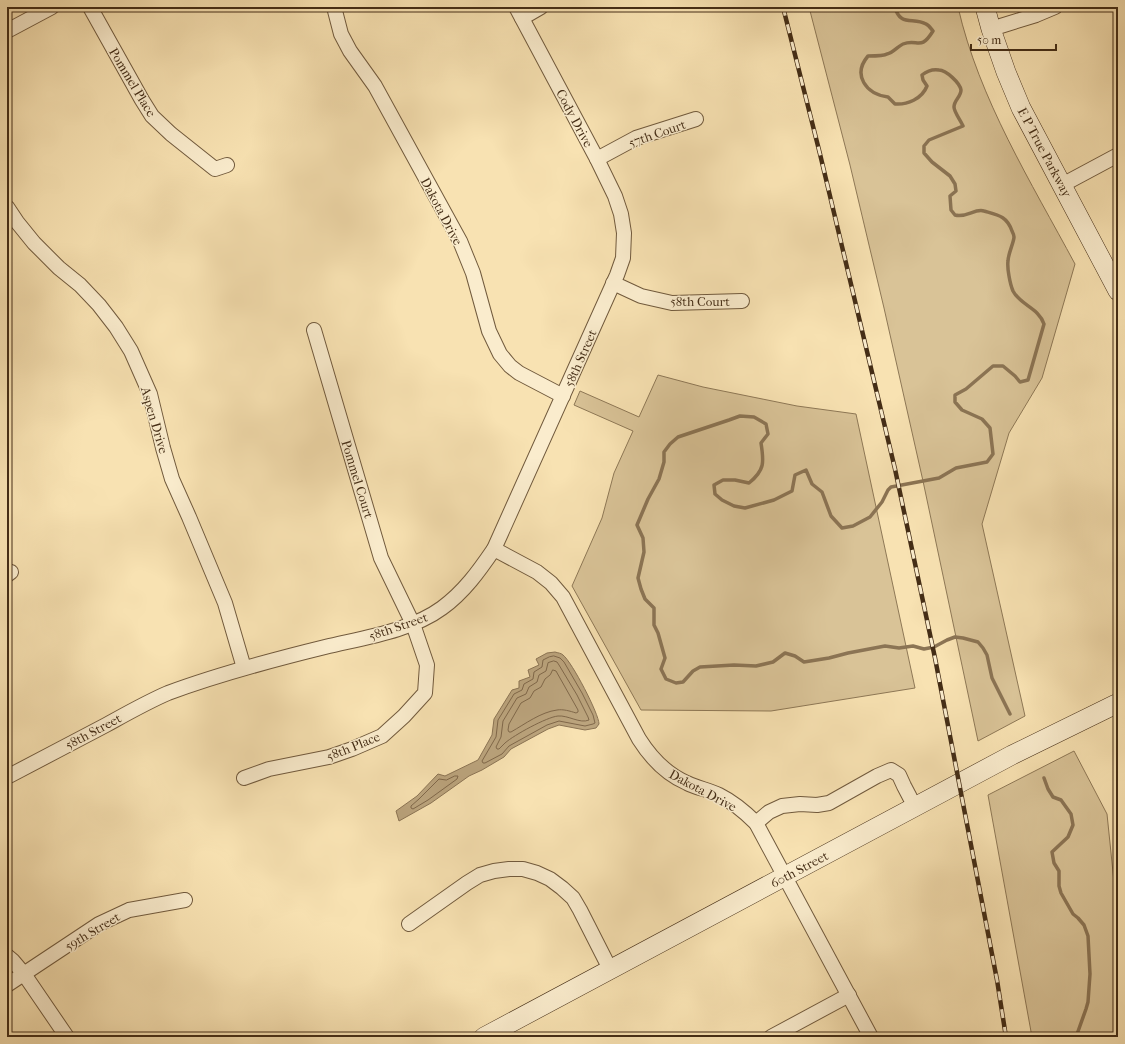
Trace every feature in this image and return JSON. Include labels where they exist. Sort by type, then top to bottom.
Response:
[{"type":"main road","name":"E P True Parkway","points":[[985,7],[1006,72],[1021,108],[1118,291]]},
{"type":"main road","name":"60th Street","points":[[484,1037],[1012,755],[1117,703]]},
{"type":"street","points":[[7,31],[52,7]]},
{"type":"street","name":"Pommel Place","points":[[90,7],[152,116],[171,134],[215,169],[227,165]]},
{"type":"street","name":"Dakota Drive","points":[[334,7],[341,34],[350,51],[376,86],[460,241],[473,273],[489,331],[500,354],[510,366],[519,373],[563,396]]},
{"type":"street","points":[[519,12],[541,7]]},
{"type":"street","points":[[991,29],[1036,15],[1055,7]]},
{"type":"street","name":"Cody Drive","points":[[519,12],[615,196],[621,214],[624,233]]},
{"type":"street","name":"57th Court","points":[[597,159],[636,138],[696,119]]},
{"type":"street","points":[[1062,185],[1118,155]]},
{"type":"street","name":"Aspen Drive","points":[[7,207],[34,243],[59,268],[80,285],[99,305],[116,327],[131,351],[150,394],[172,479],[224,603],[244,668]]},
{"type":"street","name":"58th Street","points":[[7,777],[140,706],[166,694],[210,678],[244,668],[391,631],[413,624],[443,608],[465,588],[494,549],[613,283],[622,258],[624,233]]},
{"type":"street","name":"58th Court","points":[[613,283],[641,296],[672,303],[742,301]]},
{"type":"street","name":"Pommel Court","points":[[314,330],[382,558],[413,624]]},
{"type":"street","name":"Dakota Drive","points":[[494,549],[537,572],[551,583],[562,597],[639,739],[647,751],[659,764],[671,774],[686,783],[719,794],[734,803],[756,823],[871,1037]]},
{"type":"street","name":"58th Place","points":[[244,778],[269,769],[329,757],[352,749],[382,736],[404,716],[425,693],[428,665],[413,624]]},
{"type":"street","points":[[756,823],[769,812],[782,806],[800,804],[816,805],[829,802],[891,770],[899,775],[915,807]]},
{"type":"street","points":[[409,924],[480,875],[509,869],[537,873],[550,879],[573,898],[610,970]]},
{"type":"street","name":"59th Street","points":[[7,985],[99,924],[129,910],[185,900]]},
{"type":"street","points":[[7,956],[24,974],[67,1037]]},
{"type":"street","points":[[771,1037],[849,995]]},
{"type":"shaded area","points":[[809,7],[958,7],[967,41],[993,107],[1024,171],[1075,264],[1042,378],[1009,433],[982,524],[1025,716],[978,741],[923,481],[884,308],[850,165]]},
{"type":"shaded area","points":[[658,375],[703,387],[797,406],[856,414],[915,688],[771,711],[641,710],[572,586],[602,518],[614,473],[633,431],[574,405],[580,391],[639,417]]},
{"type":"shaded area","points":[[1074,751],[1107,814],[1118,921],[1118,1037],[1032,1037],[988,795]]},
{"type":"water","points":[[555,652],[562,654],[567,660],[584,688],[598,718],[599,724],[596,728],[585,730],[559,725],[548,729],[511,749],[504,757],[469,776],[431,803],[399,821],[396,811],[417,796],[438,774],[445,776],[478,760],[492,735],[494,719],[512,690],[519,688],[519,681],[530,677],[528,670],[539,665],[536,659],[547,653]]},
{"type":"waterway","points":[[895,7],[900,17],[926,24],[933,31],[922,43],[912,42],[903,44],[886,55],[868,56],[863,63],[861,77],[868,88],[873,92],[888,97],[895,104],[914,100],[925,91],[927,86],[922,75],[926,72],[937,70],[945,72],[949,74],[960,87],[961,92],[955,102],[954,107],[963,126],[929,140],[924,146],[924,153],[932,162],[950,176],[955,184],[956,191],[950,196],[951,210],[955,215],[959,216],[981,210],[1005,219],[1010,226],[1014,237],[1008,264],[1009,276],[1013,291],[1020,300],[1038,314],[1044,324],[1028,380],[1020,382],[1003,366],[993,366],[966,389],[955,395],[955,402],[962,410],[982,419],[990,428],[993,454],[987,462],[956,468],[939,478],[891,487],[882,502],[870,517],[853,526],[842,528],[831,516],[822,492],[812,484],[806,470],[795,475],[792,491],[774,500],[745,508],[734,506],[722,500],[715,494],[714,485],[723,480],[735,480],[749,483],[761,470],[763,461],[761,443],[768,434],[766,424],[754,417],[740,416],[678,437],[664,452],[664,462],[659,479],[648,499],[637,525],[643,538],[644,552],[638,578],[645,599],[654,608],[654,625],[658,633],[665,658],[661,669],[666,679],[676,683],[683,682],[693,671],[700,667],[734,665],[756,666],[773,662],[785,653],[795,656],[804,662],[885,646],[899,648],[913,646],[924,649],[934,647],[955,637],[978,642],[983,648],[987,655],[992,678],[1010,714]]},
{"type":"waterway","points":[[1044,778],[1053,797],[1061,800],[1071,814],[1073,825],[1068,837],[1052,852],[1054,863],[1059,871],[1059,886],[1061,893],[1073,914],[1084,925],[1088,936],[1090,974],[1088,1002],[1076,1037]]},
{"type":"railway","points":[[783,7],[820,154],[895,469],[935,658],[997,980],[1006,1037]]}]
